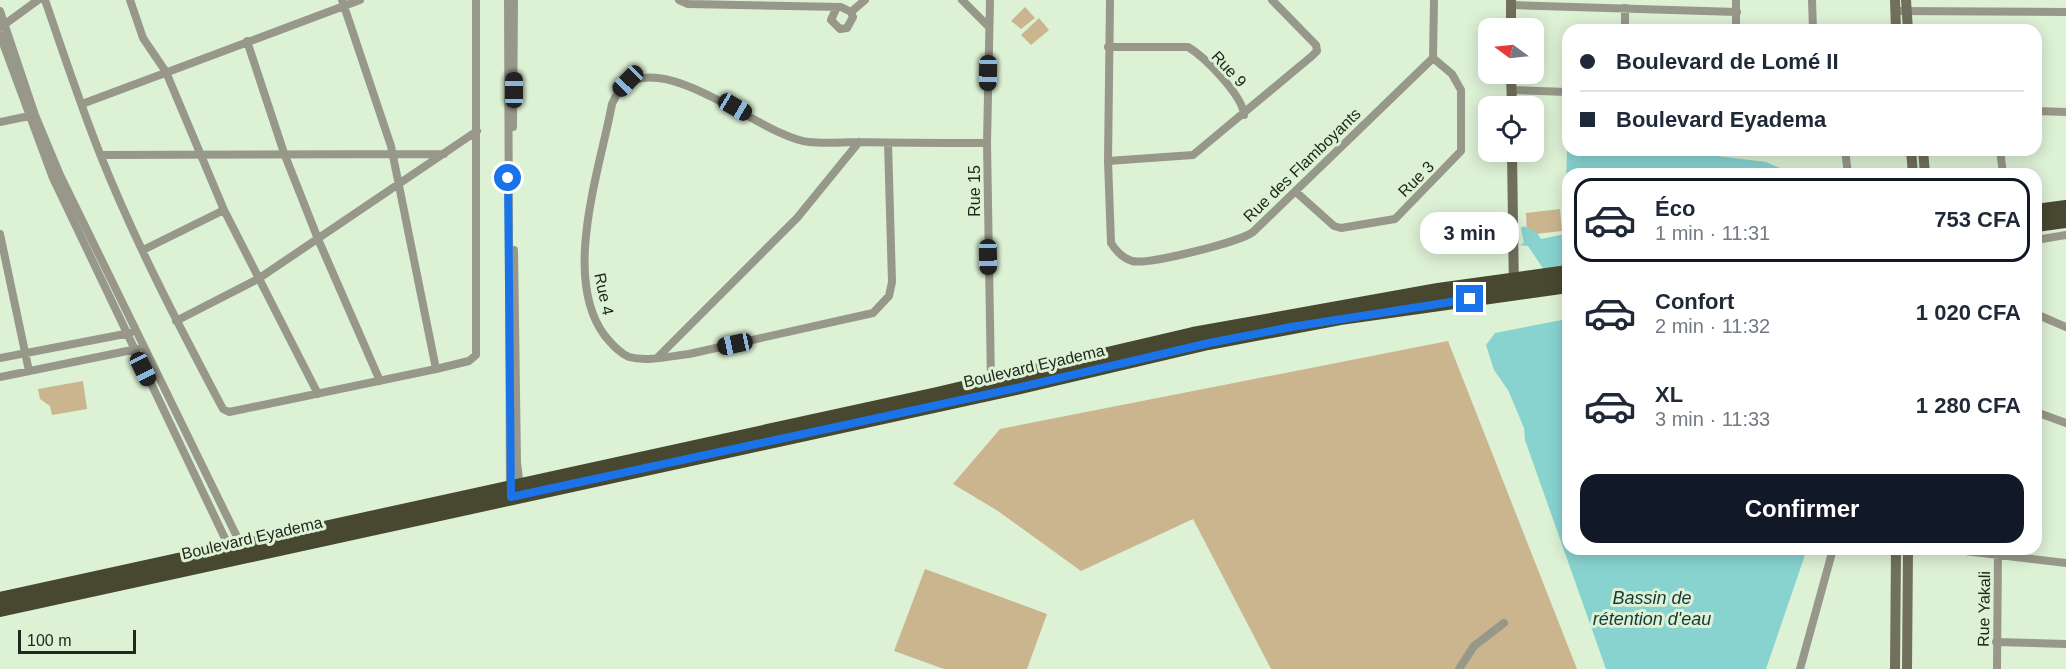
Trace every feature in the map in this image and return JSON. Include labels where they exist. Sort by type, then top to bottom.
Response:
[{"type":"highway","points":[[2042,210],[2066,207]]},
{"type":"highway","points":[[2042,224],[2066,221]]},
{"type":"highway","points":[[1514,287],[1562,274]]},
{"type":"highway","name":"Boulevard Eyadema","points":[[0,598],[237,551],[990,388],[1291,327],[1514,287],[1562,286]]},
{"type":"highway","name":"Boulevard Eyadema","points":[[0,610],[237,551]]},
{"type":"main road","points":[[1897,24],[1901,6]]},
{"type":"main road","points":[[1901,6],[1906,24]]},
{"type":"main road","points":[[1512,84],[1512,96]]},
{"type":"main road","points":[[1512,162],[1514,287]]},
{"type":"main road","points":[[1895,669],[1896,555]]},
{"type":"main road","points":[[1907,669],[1908,555]]},
{"type":"street","points":[[2,26],[38,0]]},
{"type":"street","points":[[45,0],[100,155],[176,321],[226,411],[318,394],[470,361],[478,351],[476,0]]},
{"type":"street","points":[[130,0],[143,38],[166,72],[224,210],[318,394]]},
{"type":"street","points":[[82,104],[343,3],[360,0]]},
{"type":"street","points":[[508,0],[515,490]]},
{"type":"street","points":[[514,0],[513,235],[517,463],[515,490]]},
{"type":"street","points":[[679,0],[687,4],[847,8],[851,12],[852,23],[840,29],[831,20],[836,9]]},
{"type":"street","points":[[851,12],[865,0]]},
{"type":"street","points":[[962,0],[989,27]]},
{"type":"street","name":"Rue 15","points":[[990,0],[987,143],[990,388]]},
{"type":"street","name":"Rue des Flamboyants","points":[[1110,0],[1108,161],[1111,243],[1130,260],[1140,262],[1245,238],[1296,192],[1433,58]]},
{"type":"street","points":[[1108,161],[1187,157],[1244,115],[1317,51],[1313,41],[1272,0]]},
{"type":"street","points":[[1433,58],[1434,0]]},
{"type":"street","points":[[1736,0],[1736,24]]},
{"type":"street","points":[[1812,0],[1813,24]]},
{"type":"street","points":[[343,3],[393,154],[436,369]]},
{"type":"street","points":[[1511,3],[1737,12]]},
{"type":"street","points":[[1901,6],[2066,12]]},
{"type":"street","points":[[1625,8],[1625,24]]},
{"type":"street","points":[[0,11],[2,26],[32,115]]},
{"type":"street","points":[[0,35],[56,177],[134,350],[237,551]]},
{"type":"street","points":[[247,40],[284,153],[318,239],[380,381]]},
{"type":"street","name":"Rue 9","points":[[1108,47],[1188,47],[1218,74],[1243,104],[1244,115]]},
{"type":"street","name":"Rue 3","points":[[1296,192],[1334,226],[1341,228],[1388,221],[1400,214],[1456,158],[1463,144],[1461,90],[1452,74],[1433,58]]},
{"type":"street","name":"Rue 4","points":[[888,143],[892,282],[889,296],[873,313],[689,354],[658,357],[629,357],[613,346],[596,324],[587,293],[586,244],[599,166],[616,93],[628,81],[641,78],[666,79],[722,100],[793,140],[987,143]]},
{"type":"street","points":[[1512,90],[1562,92]]},
{"type":"street","points":[[2042,111],[2066,112]]},
{"type":"street","points":[[0,122],[32,115]]},
{"type":"street","points":[[176,321],[258,279],[477,131]]},
{"type":"street","points":[[658,357],[797,218],[859,142]]},
{"type":"street","points":[[100,155],[444,154]]},
{"type":"street","points":[[56,177],[145,347],[237,551]]},
{"type":"street","points":[[143,250],[224,210]]},
{"type":"street","points":[[0,234],[29,371]]},
{"type":"street","points":[[2042,239],[2066,235]]},
{"type":"street","points":[[2042,317],[2066,327]]},
{"type":"street","points":[[0,358],[137,331]]},
{"type":"street","points":[[0,377],[145,347]]},
{"type":"street","points":[[2042,414],[2066,423]]},
{"type":"street","points":[[1800,669],[1831,555]]},
{"type":"street","name":"Rue Yakali","points":[[1997,669],[1998,555]]},
{"type":"street","points":[[2017,555],[2066,563]]},
{"type":"street","points":[[1459,669],[1474,646],[1504,623]]},
{"type":"street","points":[[1996,642],[2066,644]]},
{"type":"shaded area","points":[[1025,7],[1035,18],[1021,29],[1011,21]]},
{"type":"shaded area","points":[[1039,18],[1049,30],[1031,45],[1021,35]]},
{"type":"shaded area","points":[[1560,209],[1562,231],[1527,235],[1526,213]]},
{"type":"shaded area","points":[[1448,341],[1577,669],[1271,669],[1193,519],[1081,571],[998,511],[953,484],[1000,429]]},
{"type":"shaded area","points":[[83,381],[87,409],[52,415],[50,406],[40,399],[38,389]]},
{"type":"shaded area","points":[[925,569],[1047,614],[1027,669],[944,669],[894,651]]},
{"type":"water","points":[[1567,156],[1717,156],[1766,162],[1780,168],[1567,168]]},
{"type":"water","points":[[1524,226],[1537,233],[1541,239],[1562,235],[1562,267],[1544,270],[1528,246],[1520,245],[1524,243],[1521,228]]},
{"type":"water","name":"Bassin de rétention d'eau","points":[[1562,320],[1562,545],[1525,440],[1524,428],[1508,390],[1494,370],[1486,345],[1495,333]]},
{"type":"water","name":"Bassin de rétention d'eau","points":[[1566,555],[1805,555],[1766,669],[1606,669]]},
{"type":"route","points":[[508,178],[511,497],[759,445],[1209,343],[1291,327],[1470,299]]}]
